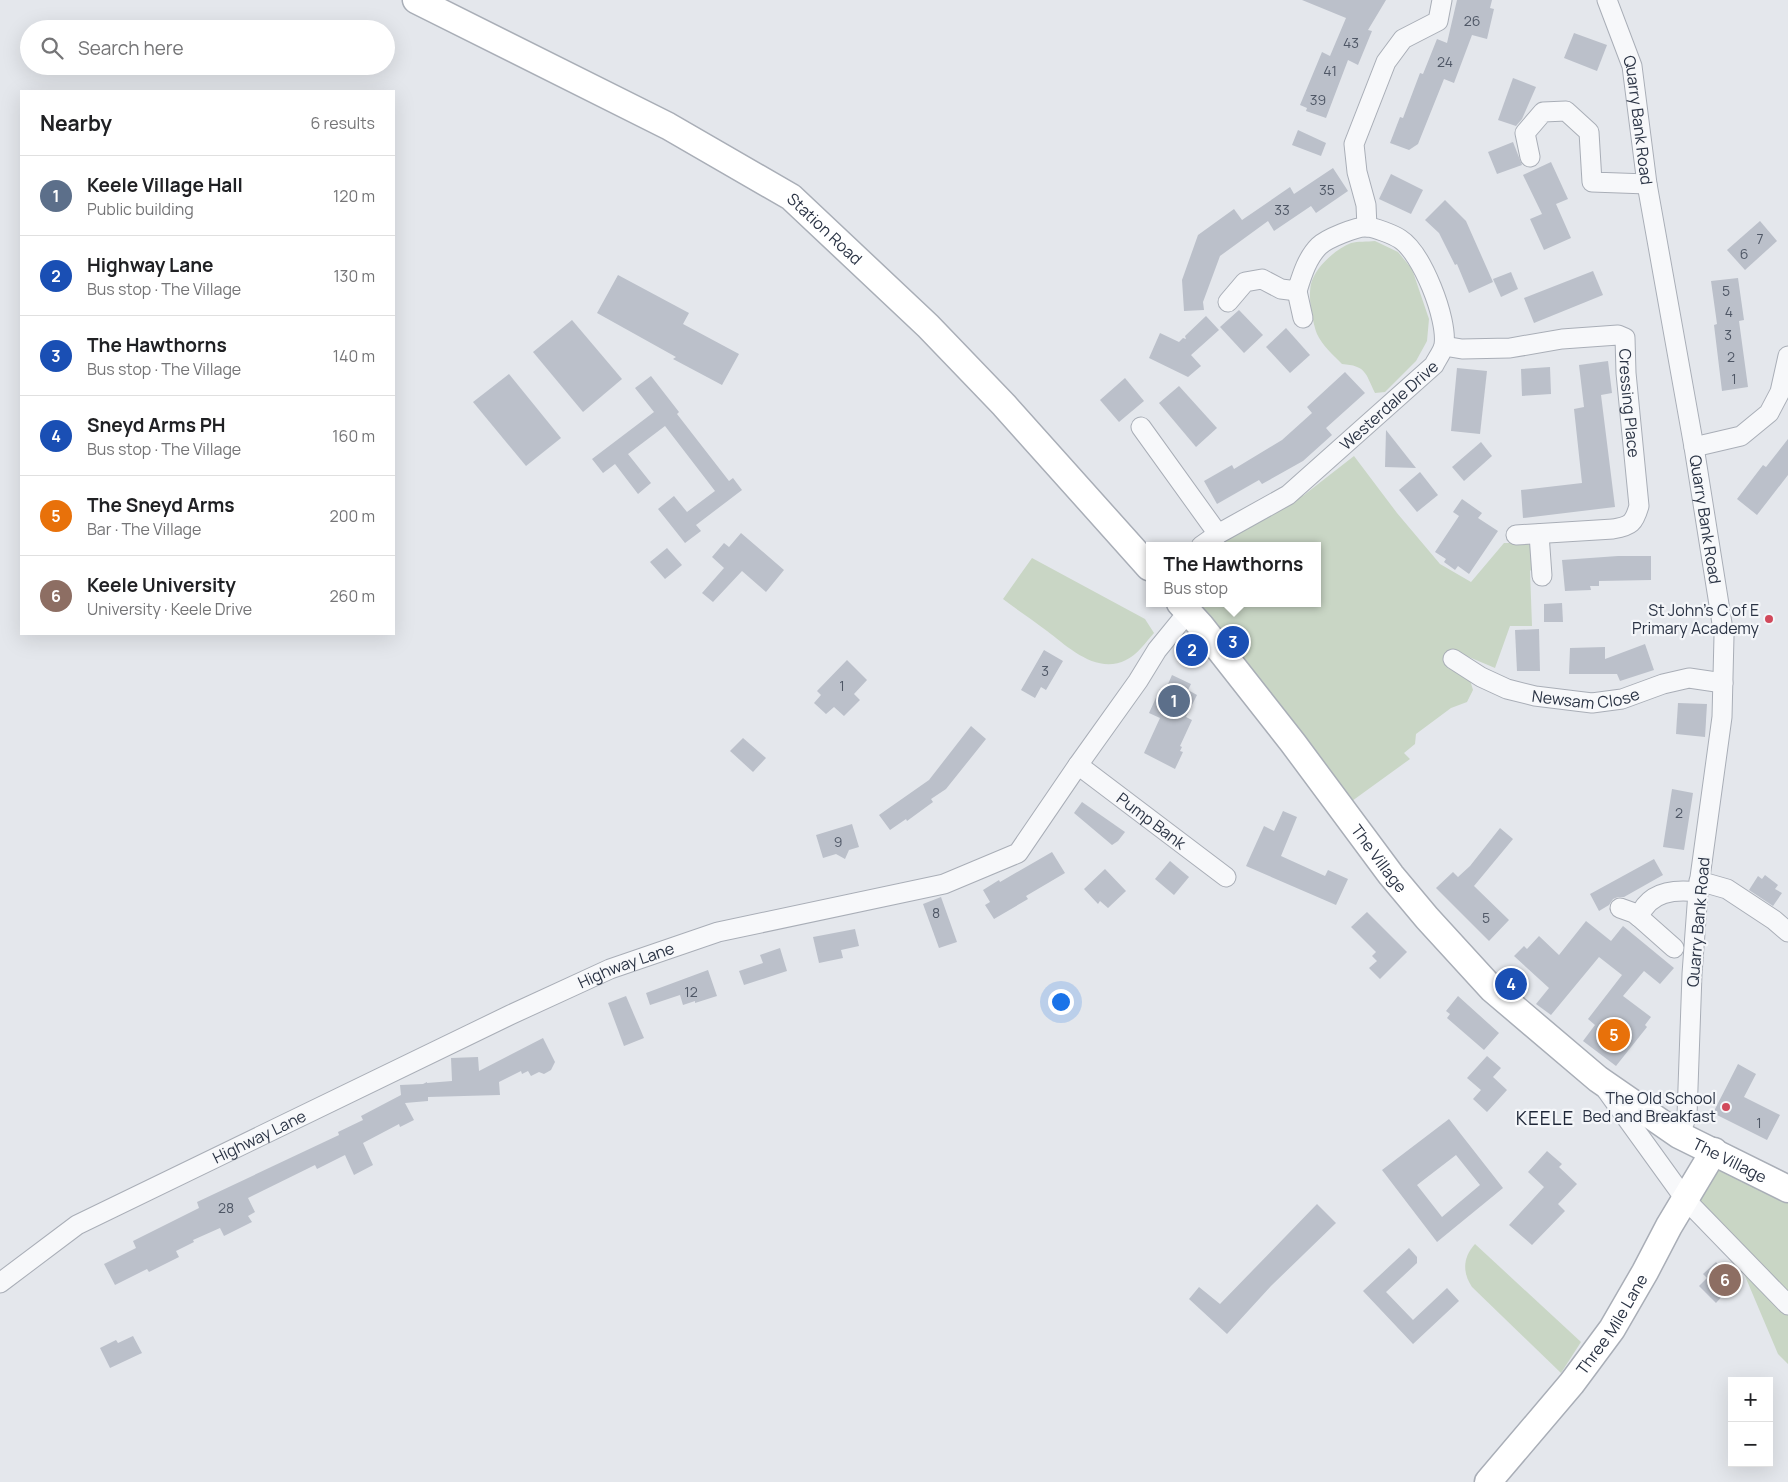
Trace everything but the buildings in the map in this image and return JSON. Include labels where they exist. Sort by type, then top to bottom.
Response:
[{"type":"street","name":"Station Road","points":[[416,0],[668,126],[791,197],[824,226],[947,346],[1004,406],[1146,564]]},
{"type":"street","points":[[1303,318],[1297,291],[1305,266],[1319,246],[1344,232],[1367,226],[1366,204],[1356,172],[1354,144],[1386,62],[1403,39],[1438,21],[1442,0]]},
{"type":"street","name":"Quarry Bank Road","points":[[1607,0],[1632,66],[1647,184],[1694,447],[1724,636],[1722,717],[1699,886],[1692,974],[1687,1116],[1679,1135]]},
{"type":"street","points":[[1530,157],[1525,133],[1543,112],[1566,110],[1589,132],[1592,182],[1647,184]]},
{"type":"street","name":"Westerdale Drive","points":[[1207,542],[1288,495],[1434,365],[1444,346],[1442,317],[1420,262],[1400,239],[1367,226]]},
{"type":"street","points":[[1228,302],[1245,282],[1262,279],[1281,289],[1297,291]]},
{"type":"street","name":"Cressing Place","points":[[1444,346],[1485,349],[1510,348],[1562,339],[1618,335],[1625,338],[1626,373],[1639,506],[1636,518],[1628,526],[1613,529],[1516,535]]},
{"type":"street","points":[[1694,447],[1741,436],[1769,413],[1780,392],[1788,356]]},
{"type":"street","points":[[1141,428],[1218,534]]},
{"type":"street","points":[[1540,534],[1542,576]]},
{"type":"street","name":"Highway Lane","points":[[0,1283],[77,1226],[510,1015],[610,969],[718,932],[944,884],[1018,853],[1138,680],[1184,608]]},
{"type":"street","name":"The Village","points":[[1184,608],[1286,735],[1391,875],[1427,918],[1492,989],[1598,1079],[1679,1135],[1788,1189]]},
{"type":"street","name":"Newsam Close","points":[[1453,659],[1481,678],[1507,689],[1535,696],[1592,703],[1622,699],[1663,684],[1689,678],[1723,683]]},
{"type":"street","name":"Pump Bank","points":[[1078,765],[1226,877]]},
{"type":"street","points":[[1639,917],[1642,910],[1663,892],[1699,886],[1727,889],[1774,920],[1788,932]]},
{"type":"street","points":[[1620,908],[1634,912],[1674,948]]},
{"type":"street","name":"The Village","points":[[1598,1079],[1685,1199],[1788,1304]]},
{"type":"street","name":"Three Mile Lane","points":[[1488,1482],[1572,1383],[1612,1329],[1714,1151]]},
{"type":"green space","points":[[1375,241],[1398,252],[1412,269],[1429,319],[1427,341],[1416,361],[1385,392],[1375,393],[1364,371],[1356,366],[1342,364],[1322,342],[1317,334],[1310,296],[1313,278],[1321,265],[1333,254],[1351,243]]},
{"type":"green space","points":[[1354,456],[1397,513],[1440,564],[1471,582],[1504,543],[1527,543],[1534,549],[1534,567],[1530,571],[1532,626],[1510,626],[1495,668],[1457,652],[1448,668],[1470,680],[1473,690],[1467,702],[1451,708],[1416,734],[1415,744],[1404,753],[1410,759],[1352,801],[1200,607],[1321,607],[1321,542],[1221,542],[1231,534],[1304,495]]},
{"type":"green space","points":[[1032,558],[1145,619],[1154,633],[1134,655],[1115,664],[1094,662],[1074,651],[1003,599]]},
{"type":"green space","points":[[1714,1151],[1788,1189],[1788,1364],[1778,1354],[1734,1250],[1685,1199]]},
{"type":"green space","points":[[1475,1244],[1581,1342],[1561,1373],[1472,1287],[1465,1270],[1465,1265],[1468,1254]]},
{"type":"place","name":"St John's C of E Primary Academy","points":[[1769,619]]},
{"type":"place","name":"The Hawthorns","points":[[1233,642]]},
{"type":"place","name":"Highway Lane","points":[[1192,650]]},
{"type":"place","name":"Keele Village Hall","points":[[1174,701]]},
{"type":"place","name":"Sneyd Arms PH","points":[[1511,984]]},
{"type":"place","name":"The Sneyd Arms","points":[[1614,1035]]},
{"type":"place","name":"The Old School Bed and Breakfast","points":[[1726,1107]]},
{"type":"place","name":"Keele University","points":[[1725,1280]]},
{"type":"district","name":"KEELE","points":[[1545,1118]]}]
